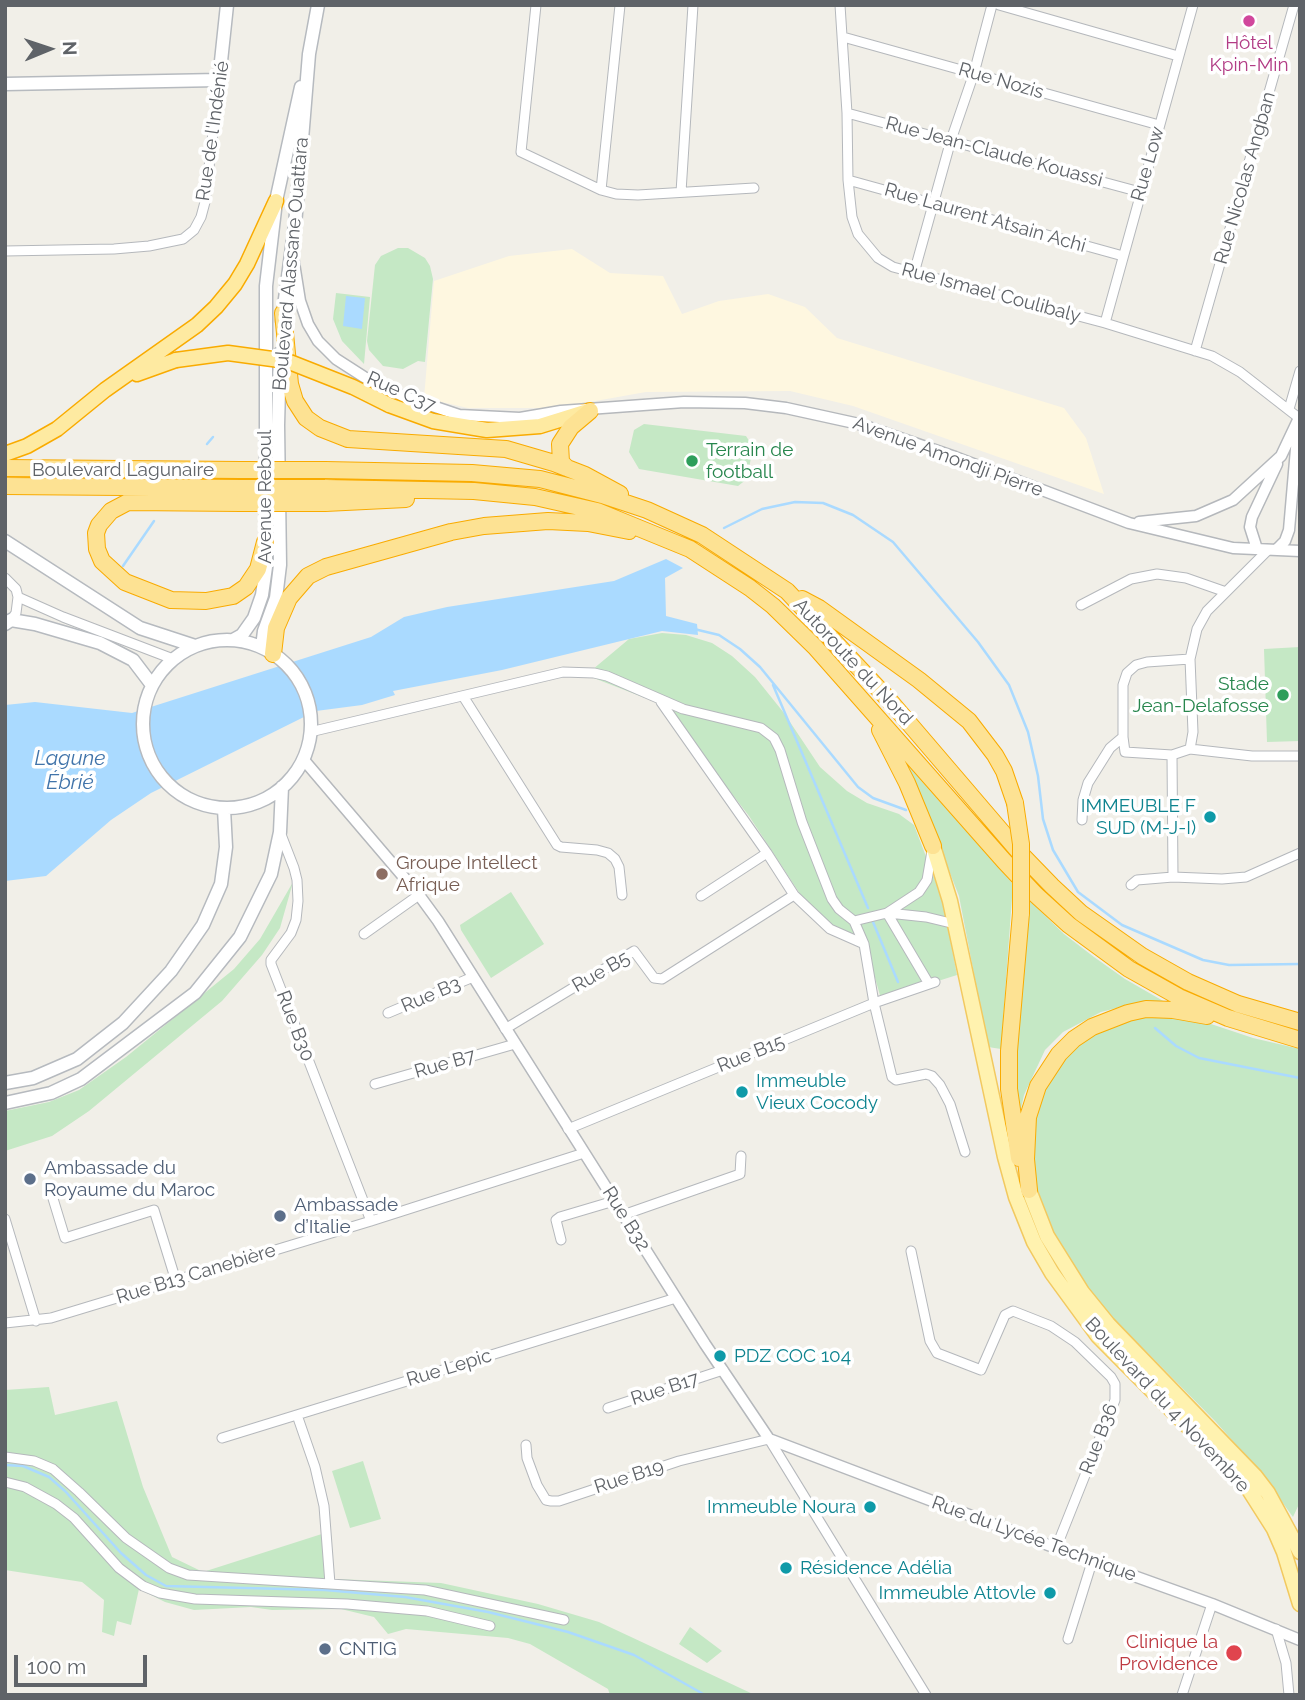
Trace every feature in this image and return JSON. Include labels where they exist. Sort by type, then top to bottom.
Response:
[{"type":"highway","points":[[5,454],[42,438],[197,325],[235,285],[276,201]]},
{"type":"highway","points":[[284,313],[292,392],[306,418],[320,428],[348,439],[506,449],[567,468],[606,486],[647,510]]},
{"type":"highway","points":[[105,390],[152,367],[176,360],[228,353],[287,361],[433,421],[487,430],[540,426],[590,411]]},
{"type":"highway","points":[[567,468],[561,461],[560,444],[571,426],[590,411]]},
{"type":"highway","name":"Boulevard Lagunaire","points":[[5,468],[120,471],[325,470]]},
{"type":"highway","name":"Autoroute du Nord","points":[[325,470],[472,472],[519,477],[572,487],[647,510],[702,535],[788,591],[882,692],[1020,853],[1081,913],[1142,956],[1188,982],[1238,1004],[1300,1022]]},
{"type":"highway","name":"Boulevard Lagunaire","points":[[5,486],[241,496]]},
{"type":"highway","name":"Autoroute du Nord","points":[[241,496],[474,491],[526,495],[606,514],[662,536],[724,570],[773,606],[815,647],[1004,861],[1069,925],[1129,969],[1179,996],[1228,1018],[1300,1040]]},
{"type":"highway","points":[[241,496],[128,502],[111,511],[96,533],[97,549],[102,561],[125,582],[154,595],[172,600],[206,601],[233,596],[246,587],[258,569],[265,542]]},
{"type":"highway","points":[[272,654],[276,628],[289,598],[308,576],[326,566],[451,532],[514,522],[588,523],[662,536]]},
{"type":"highway","points":[[788,591],[819,608],[853,632],[969,721],[1004,771],[1015,803],[1021,844],[1021,913],[1009,1051],[1009,1089],[1018,1154],[1029,1190]]},
{"type":"highway","points":[[865,703],[907,783],[933,846]]},
{"type":"highway","points":[[1029,1190],[1026,1139],[1032,1101],[1046,1071],[1074,1039],[1110,1019],[1146,1009],[1228,1018]]},
{"type":"main road","name":"Rue de l'Indénié","points":[[219,80],[228,5]]},
{"type":"main road","name":"Boulevard Alassane Ouattara","points":[[272,654],[264,631],[276,598],[279,575],[279,372],[303,144],[309,54],[318,5]]},
{"type":"main road","name":"Avenue Reboul","points":[[233,640],[242,635],[254,618],[262,595],[266,567],[266,286],[276,201],[309,54]]},
{"type":"main road","points":[[5,84],[219,80]]},
{"type":"main road","points":[[5,541],[140,628],[195,646]]},
{"type":"main road","points":[[8,622],[57,629],[100,643],[133,660],[150,691]]},
{"type":"main road","points":[[233,640],[272,654],[300,684],[307,701],[310,725],[303,759],[282,787],[264,800],[251,805],[224,809],[201,805],[173,789],[155,767],[145,745],[143,720],[150,691],[173,659],[195,646],[233,640]]},
{"type":"main road","points":[[5,1103],[51,1093],[81,1079],[195,993],[240,937],[271,874],[280,832],[282,787]]},
{"type":"main road","points":[[5,1083],[33,1078],[78,1059],[123,1023],[171,971],[203,925],[221,884],[226,847],[224,809]]},
{"type":"main road","name":"Boulevard du 4 Novembre","points":[[933,846],[955,924],[1005,1157],[1020,1209],[1034,1242],[1052,1273],[1098,1336],[1246,1485],[1274,1529],[1300,1604]]},
{"type":"main road","name":"Boulevard du 4 Novembre","points":[[1029,1190],[1047,1236],[1082,1292],[1108,1324],[1255,1476],[1268,1493],[1300,1552]]},
{"type":"street","points":[[536,5],[521,152],[601,190],[616,194],[754,188]]},
{"type":"street","points":[[601,190],[620,5]]},
{"type":"street","points":[[681,192],[693,5]]},
{"type":"street","name":"Rue Ismael Coulibaly","points":[[841,5],[848,180],[852,218],[866,247],[893,267],[1104,323],[1195,351],[1228,364],[1300,417]]},
{"type":"street","points":[[914,273],[992,5]]},
{"type":"street","points":[[999,5],[1178,56]]},
{"type":"street","name":"Rue Low","points":[[1104,323],[1193,5]]},
{"type":"street","name":"Rue Nicolas Angban","points":[[1195,351],[1294,5]]},
{"type":"street","name":"Rue Nozis","points":[[843,37],[1159,125]]},
{"type":"street","name":"Rue de l'Indénié","points":[[5,251],[114,249],[171,243],[183,239],[194,230],[205,202],[219,80]]},
{"type":"street","name":"Rue Jean-Claude Kouassi","points":[[847,113],[1140,192]]},
{"type":"street","name":"Rue Laurent Atsain Achi","points":[[848,180],[1122,256]]},
{"type":"street","name":"Rue C37","points":[[292,251],[300,301],[308,324],[318,341],[336,359],[364,377],[402,396],[459,415],[520,418],[561,411],[590,411]]},
{"type":"street","points":[[1289,410],[1300,371]]},
{"type":"street","name":"Avenue Amondji Pierre","points":[[590,411],[684,402],[714,402],[786,408],[840,418],[955,457],[1129,523],[1233,548],[1300,551]]},
{"type":"street","points":[[1267,550],[1250,527],[1252,517],[1300,417]]},
{"type":"street","points":[[1190,749],[1193,732],[1190,659],[1202,618],[1267,550],[1285,541],[1289,530],[1300,417]]},
{"type":"street","points":[[1129,523],[1196,516],[1214,510],[1247,489],[1281,456]]},
{"type":"street","points":[[1290,510],[1300,534]]},
{"type":"street","points":[[1082,605],[1131,579],[1157,574],[1186,578],[1226,592]]},
{"type":"street","points":[[5,578],[16,589],[18,597],[16,612],[8,622]]},
{"type":"street","points":[[18,597],[173,659]]},
{"type":"street","points":[[1190,659],[1147,662],[1136,665],[1127,673],[1124,685],[1125,752],[1172,755],[1190,749],[1252,756],[1300,755]]},
{"type":"street","points":[[310,725],[578,671],[607,676],[702,715],[761,728],[774,738],[780,750],[802,822],[832,899],[839,909],[855,921],[864,944],[874,1003],[892,1077],[896,1080],[926,1074],[932,1076],[950,1104],[965,1152]]},
{"type":"street","points":[[463,696],[557,845],[561,848],[608,853],[619,867],[622,895]]},
{"type":"street","points":[[660,700],[794,895],[830,929],[864,944]]},
{"type":"street","points":[[1082,820],[1083,800],[1088,783],[1110,748],[1123,737]]},
{"type":"street","points":[[1172,755],[1173,877]]},
{"type":"street","name":"Rue B32","points":[[303,759],[419,895],[769,1439],[926,1695]]},
{"type":"street","name":"Rue B30","points":[[280,832],[298,880],[298,901],[296,920],[291,933],[271,960],[271,964],[371,1221]]},
{"type":"street","points":[[887,913],[919,892],[927,880],[933,846]]},
{"type":"street","points":[[701,896],[767,853]]},
{"type":"street","points":[[1131,885],[1137,880],[1173,877],[1246,877],[1300,853]]},
{"type":"street","points":[[364,934],[419,895]]},
{"type":"street","name":"Rue B5","points":[[505,1029],[634,951],[654,978],[662,979],[794,895]]},
{"type":"street","points":[[855,921],[887,913],[926,916],[955,924]]},
{"type":"street","name":"Rue B15","points":[[568,1129],[874,1003],[932,983],[887,913]]},
{"type":"street","name":"Rue B3","points":[[388,1013],[472,977]]},
{"type":"street","name":"Rue B7","points":[[375,1084],[515,1044]]},
{"type":"street","name":"Rue B13 Canebière","points":[[5,1323],[36,1321],[176,1280],[584,1153]]},
{"type":"street","points":[[624,1215],[740,1174],[741,1156]]},
{"type":"street","points":[[51,1192],[65,1238],[154,1210],[176,1280]]},
{"type":"street","points":[[561,1240],[556,1220],[614,1200]]},
{"type":"street","points":[[5,1219],[36,1321]]},
{"type":"street","name":"Rue B36","points":[[911,1251],[930,1341],[937,1353],[981,1370],[1005,1315],[1013,1311],[1051,1326],[1075,1342],[1115,1384],[1115,1400],[1056,1548]]},
{"type":"street","name":"Rue Lepic","points":[[222,1438],[676,1298]]},
{"type":"street","name":"Rue B17","points":[[608,1408],[723,1370]]},
{"type":"street","points":[[297,1415],[315,1467],[324,1506],[330,1584]]},
{"type":"street","name":"Rue du Lycée Technique","points":[[769,1439],[1092,1562],[1212,1604],[1300,1640]]},
{"type":"street","name":"Rue B19","points":[[526,1446],[527,1458],[545,1500],[559,1501],[679,1461],[769,1439]]},
{"type":"street","points":[[5,1457],[34,1461],[53,1469],[126,1538],[169,1568],[205,1578],[425,1590],[564,1620]]},
{"type":"street","points":[[5,1482],[24,1487],[56,1504],[74,1518],[119,1569],[160,1593],[194,1599],[347,1604],[425,1611],[490,1626]]},
{"type":"street","points":[[1068,1639],[1092,1562]]},
{"type":"street","points":[[1182,1695],[1212,1604]]},
{"type":"street","points":[[1276,1629],[1286,1663],[1289,1695]]},
{"type":"shaded area","points":[[572,249],[610,273],[663,276],[682,314],[719,301],[768,294],[805,307],[837,338],[1064,408],[1086,438],[1104,494],[853,406],[790,391],[646,392],[556,408],[468,408],[424,398],[434,281],[509,256]]},
{"type":"green space","points":[[398,248],[408,248],[425,258],[433,279],[425,362],[418,361],[403,369],[383,366],[369,350],[367,341],[375,265],[381,256]]},
{"type":"green space","points":[[336,293],[370,297],[364,364],[342,341],[333,319]]},
{"type":"green space","name":"Terrain de football","points":[[644,424],[746,436],[753,447],[747,479],[738,486],[639,469],[629,452],[634,430]]},
{"type":"green space","points":[[662,633],[686,635],[712,643],[732,656],[755,677],[784,713],[820,767],[847,791],[867,803],[899,814],[914,825],[943,901],[957,975],[881,999],[866,946],[834,927],[802,897],[749,816],[663,705],[586,675],[629,639]]},
{"type":"green space","name":"Stade Jean-Delafosse","points":[[1300,647],[1300,741],[1267,742],[1264,649]]},
{"type":"green space","points":[[908,766],[1013,884],[1001,1049],[988,1047],[959,896]]},
{"type":"green space","points":[[293,882],[280,928],[262,955],[222,1001],[89,1111],[52,1136],[5,1151],[5,1111],[49,1102],[79,1090],[126,1057],[234,969],[260,939]]},
{"type":"green space","points":[[511,892],[544,944],[491,978],[460,925]]},
{"type":"green space","points":[[1029,900],[1064,934],[1094,957],[1165,1002],[1140,1002],[1101,1012],[1063,1032],[1045,1050],[1024,1095],[1020,1113],[1017,1051]]},
{"type":"green space","points":[[1147,1015],[1202,1021],[1253,1038],[1300,1049],[1300,1502],[1293,1517],[1261,1473],[1216,1422],[1088,1289],[1054,1233],[1037,1190],[1033,1161],[1034,1116],[1038,1099],[1060,1061],[1095,1031]]},
{"type":"green space","points":[[49,1387],[55,1415],[117,1401],[143,1487],[172,1557],[203,1572],[328,1532],[333,1579],[441,1583],[538,1604],[599,1622],[755,1695],[610,1695],[608,1689],[530,1644],[508,1638],[406,1629],[388,1634],[374,1617],[341,1609],[272,1610],[251,1607],[194,1610],[165,1602],[139,1589],[131,1625],[117,1621],[114,1636],[102,1632],[104,1600],[82,1582],[5,1570],[5,1390]]},
{"type":"green space","points":[[363,1461],[381,1519],[350,1528],[332,1471]]},
{"type":"green space","points":[[690,1627],[722,1651],[707,1663],[679,1644]]},
{"type":"water","points":[[346,296],[365,298],[362,329],[343,326]]},
{"type":"water","name":"Lagune Ébrié","points":[[666,559],[683,568],[665,578],[666,616],[697,624],[698,635],[662,631],[502,670],[393,691],[395,695],[362,705],[316,711],[151,793],[111,820],[46,876],[5,881],[5,705],[35,702],[132,713],[371,637],[404,617],[447,607],[614,581]]},
{"type":"waterway","points":[[207,444],[213,437]]},
{"type":"waterway","points":[[724,528],[762,509],[795,502],[823,503],[853,515],[893,542],[978,642],[1009,685],[1028,732],[1038,776],[1043,819],[1053,850],[1078,892],[1122,925],[1203,960],[1229,965],[1300,964]]},
{"type":"waterway","points":[[123,566],[154,521]]},
{"type":"waterway","points":[[694,629],[719,635],[740,649],[760,667],[858,787],[873,798],[906,810]]},
{"type":"waterway","points":[[773,685],[868,908]]},
{"type":"waterway","points":[[873,922],[898,982]]},
{"type":"waterway","points":[[1155,1028],[1176,1046],[1199,1058],[1300,1078]]},
{"type":"waterway","points":[[5,1465],[23,1466],[49,1477],[121,1553],[146,1575],[166,1586],[325,1590],[405,1597],[488,1612],[568,1632],[634,1655],[705,1695]]},
{"type":"place","name":"Hôtel Kpin-Min","points":[[1249,21]]},
{"type":"place","name":"Terrain de football","points":[[692,461]]},
{"type":"place","name":"Stade Jean-Delafosse","points":[[1283,695]]},
{"type":"place","name":"IMMEUBLE F SUD (M-J-I)","points":[[1210,817]]},
{"type":"place","name":"Groupe Intellect Afrique","points":[[382,874]]},
{"type":"place","name":"Immeuble Vieux Cocody","points":[[742,1092]]},
{"type":"place","name":"Ambassade du Royaume du Maroc","points":[[30,1179]]},
{"type":"place","name":"Ambassade d’Italie","points":[[280,1216]]},
{"type":"place","name":"PDZ COC 104","points":[[720,1356]]},
{"type":"place","name":"Immeuble Noura","points":[[870,1507]]},
{"type":"place","name":"Résidence Adélia","points":[[786,1568]]},
{"type":"place","name":"Immeuble Attovle","points":[[1050,1593]]},
{"type":"place","name":"CNTIG","points":[[325,1649]]},
{"type":"place","name":"Clinique la Providence","points":[[1234,1653]]}]
